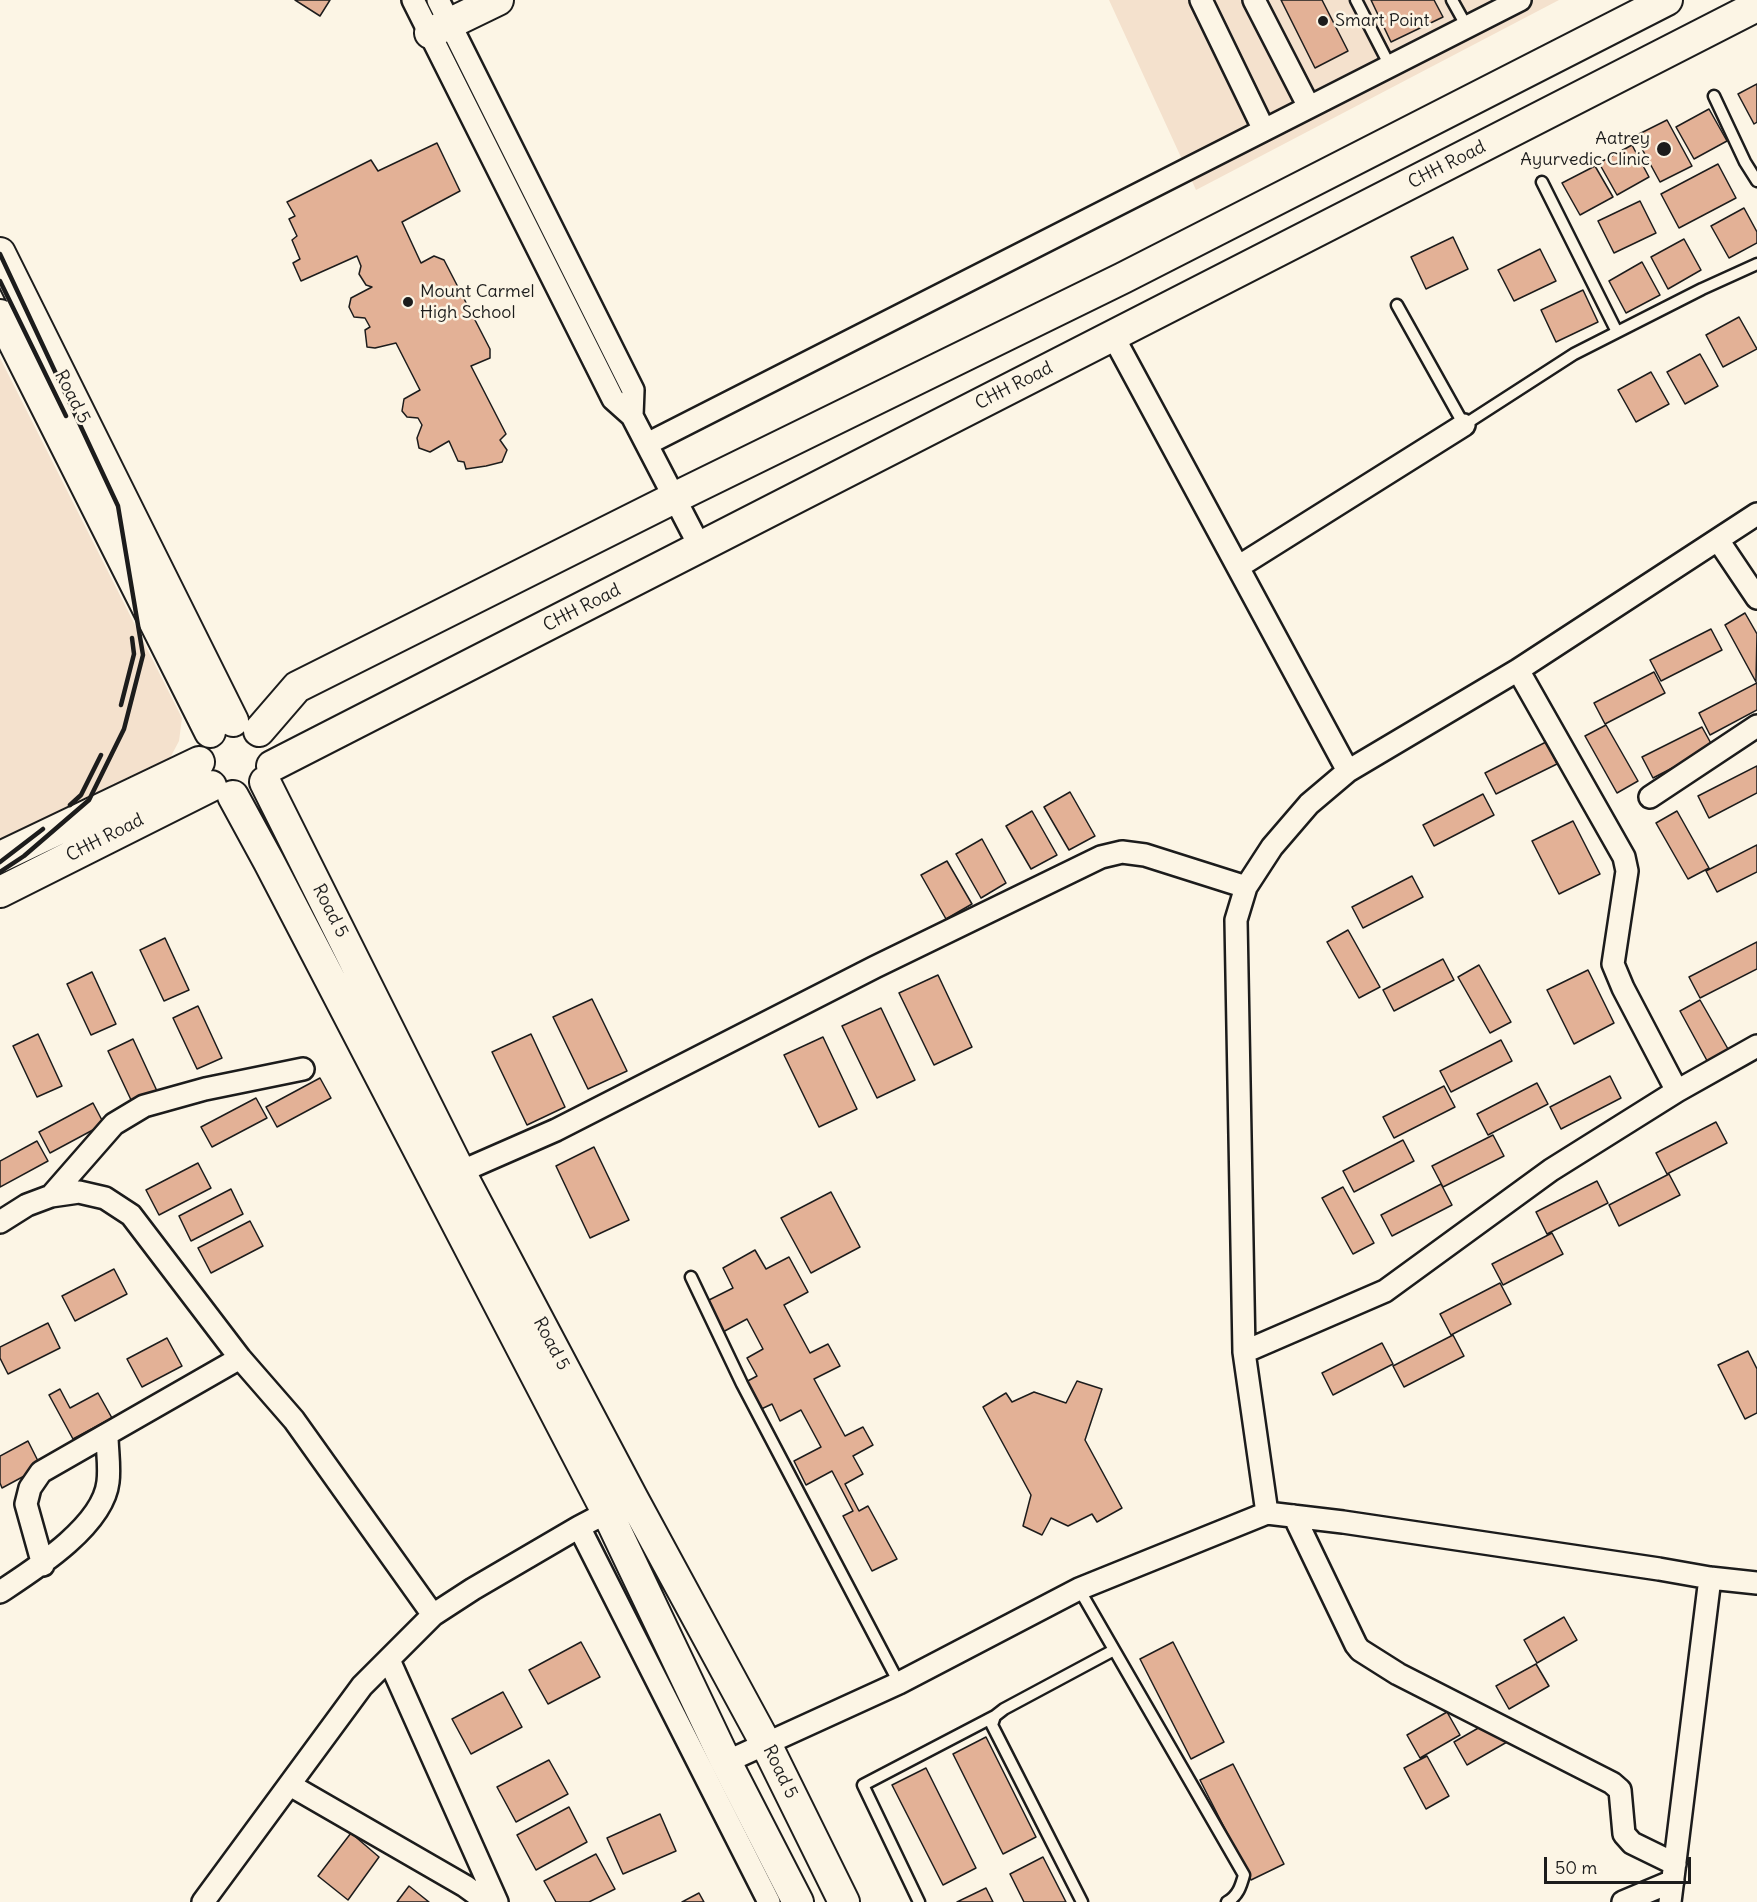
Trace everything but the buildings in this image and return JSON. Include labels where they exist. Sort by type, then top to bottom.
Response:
[{"type":"street","points":[[413,0],[439,19],[633,390],[632,416],[700,547]]},
{"type":"street","points":[[439,19],[498,0]]},
{"type":"street","points":[[1201,0],[1264,130]]},
{"type":"street","points":[[1254,0],[1309,107]]},
{"type":"street","points":[[646,444],[1520,0]]},
{"type":"street","points":[[234,728],[266,738],[270,747],[268,774],[250,792],[214,781],[201,745],[234,728],[297,687],[674,498],[1123,278],[1667,0]]},
{"type":"street","name":"CHH Road","points":[[268,774],[700,547],[1757,6]]},
{"type":"street","name":"Road 5","points":[[0,253],[234,728]]},
{"type":"street","name":"Road 5","points":[[0,315],[96,505],[234,728]]},
{"type":"street","points":[[1113,336],[1348,771]]},
{"type":"street","points":[[1238,567],[1464,424]]},
{"type":"street","points":[[1267,1513],[1244,1352],[1236,920],[1246,888],[1272,848],[1309,804],[1348,771],[1518,670],[1757,514]]},
{"type":"street","points":[[1718,540],[1757,598]]},
{"type":"street","points":[[1518,670],[1624,857],[1627,871],[1613,964],[1623,988],[1677,1091]]},
{"type":"street","points":[[1650,797],[1757,726]]},
{"type":"street","name":"Road 5","points":[[268,774],[620,1506],[726,1761],[798,1902]]},
{"type":"street","name":"CHH Road","points":[[0,857],[214,781]]},
{"type":"street","name":"CHH Road","points":[[0,892],[214,781]]},
{"type":"street","name":"Road 5","points":[[214,781],[269,862],[620,1506],[766,1744],[844,1902]]},
{"type":"street","points":[[460,1172],[556,1130],[875,967],[1101,857],[1122,852],[1145,855],[1246,888]]},
{"type":"street","points":[[1244,1352],[1385,1292],[1551,1170],[1677,1091],[1757,1046]]},
{"type":"street","points":[[51,1196],[114,1124],[144,1106],[205,1089],[303,1069]]},
{"type":"street","points":[[0,1221],[27,1205],[51,1196],[79,1192],[105,1198],[131,1215],[240,1358],[294,1420],[433,1615]]},
{"type":"street","points":[[43,1565],[26,1504],[30,1488],[40,1472],[240,1358]]},
{"type":"street","points":[[0,1592],[43,1565],[90,1520],[102,1503],[108,1482],[107,1435]]},
{"type":"street","points":[[203,1902],[362,1686],[433,1615],[579,1527],[620,1506]]},
{"type":"street","points":[[726,1761],[899,1683],[1078,1589],[1267,1513],[1757,1583]]},
{"type":"street","points":[[1294,1516],[1360,1650],[1398,1674],[1612,1783],[1620,1791],[1624,1834],[1627,1839],[1673,1882]]},
{"type":"street","points":[[579,1527],[769,1902]]},
{"type":"street","points":[[1673,1882],[1710,1578]]},
{"type":"street","points":[[388,1660],[497,1902]]},
{"type":"street","points":[[290,1785],[465,1886],[487,1902]]},
{"type":"street","points":[[1623,1902],[1673,1882]]},
{"type":"lane","points":[[1356,0],[1390,66]]},
{"type":"lane","points":[[1452,0],[1467,27]]},
{"type":"lane","points":[[1714,96],[1745,162],[1757,181]]},
{"type":"lane","points":[[1542,182],[1617,333]]},
{"type":"lane","points":[[1397,305],[1464,424],[1574,354],[1702,289],[1757,264]]},
{"type":"lane","points":[[691,1277],[742,1384],[899,1683]]},
{"type":"lane","points":[[1078,1589],[1244,1875],[1241,1889],[1232,1900],[1227,1902]]},
{"type":"lane","points":[[919,1902],[863,1785],[1114,1650]]},
{"type":"lane","points":[[995,1716],[992,1725],[1082,1902]]},
{"type":"shaded area","points":[[1109,0],[1559,0],[1196,190]]},
{"type":"shaded area","points":[[0,358],[182,718],[179,741],[169,760],[0,854]]},
{"type":"railway","points":[[0,254],[118,506],[143,655],[124,729],[89,800],[24,856],[0,872]]},
{"type":"railway","points":[[0,281],[66,416]]},
{"type":"railway","points":[[121,705],[134,654],[132,638]]},
{"type":"railway","points":[[70,805],[81,795],[101,755]]},
{"type":"railway","points":[[0,862],[43,829]]},
{"type":"place","name":"Smart Point","points":[[1323,21]]},
{"type":"place","name":"Aatrey Ayurvedic Clinic","points":[[1664,149]]},
{"type":"place","name":"Mount Carmel High School","points":[[408,302]]}]
